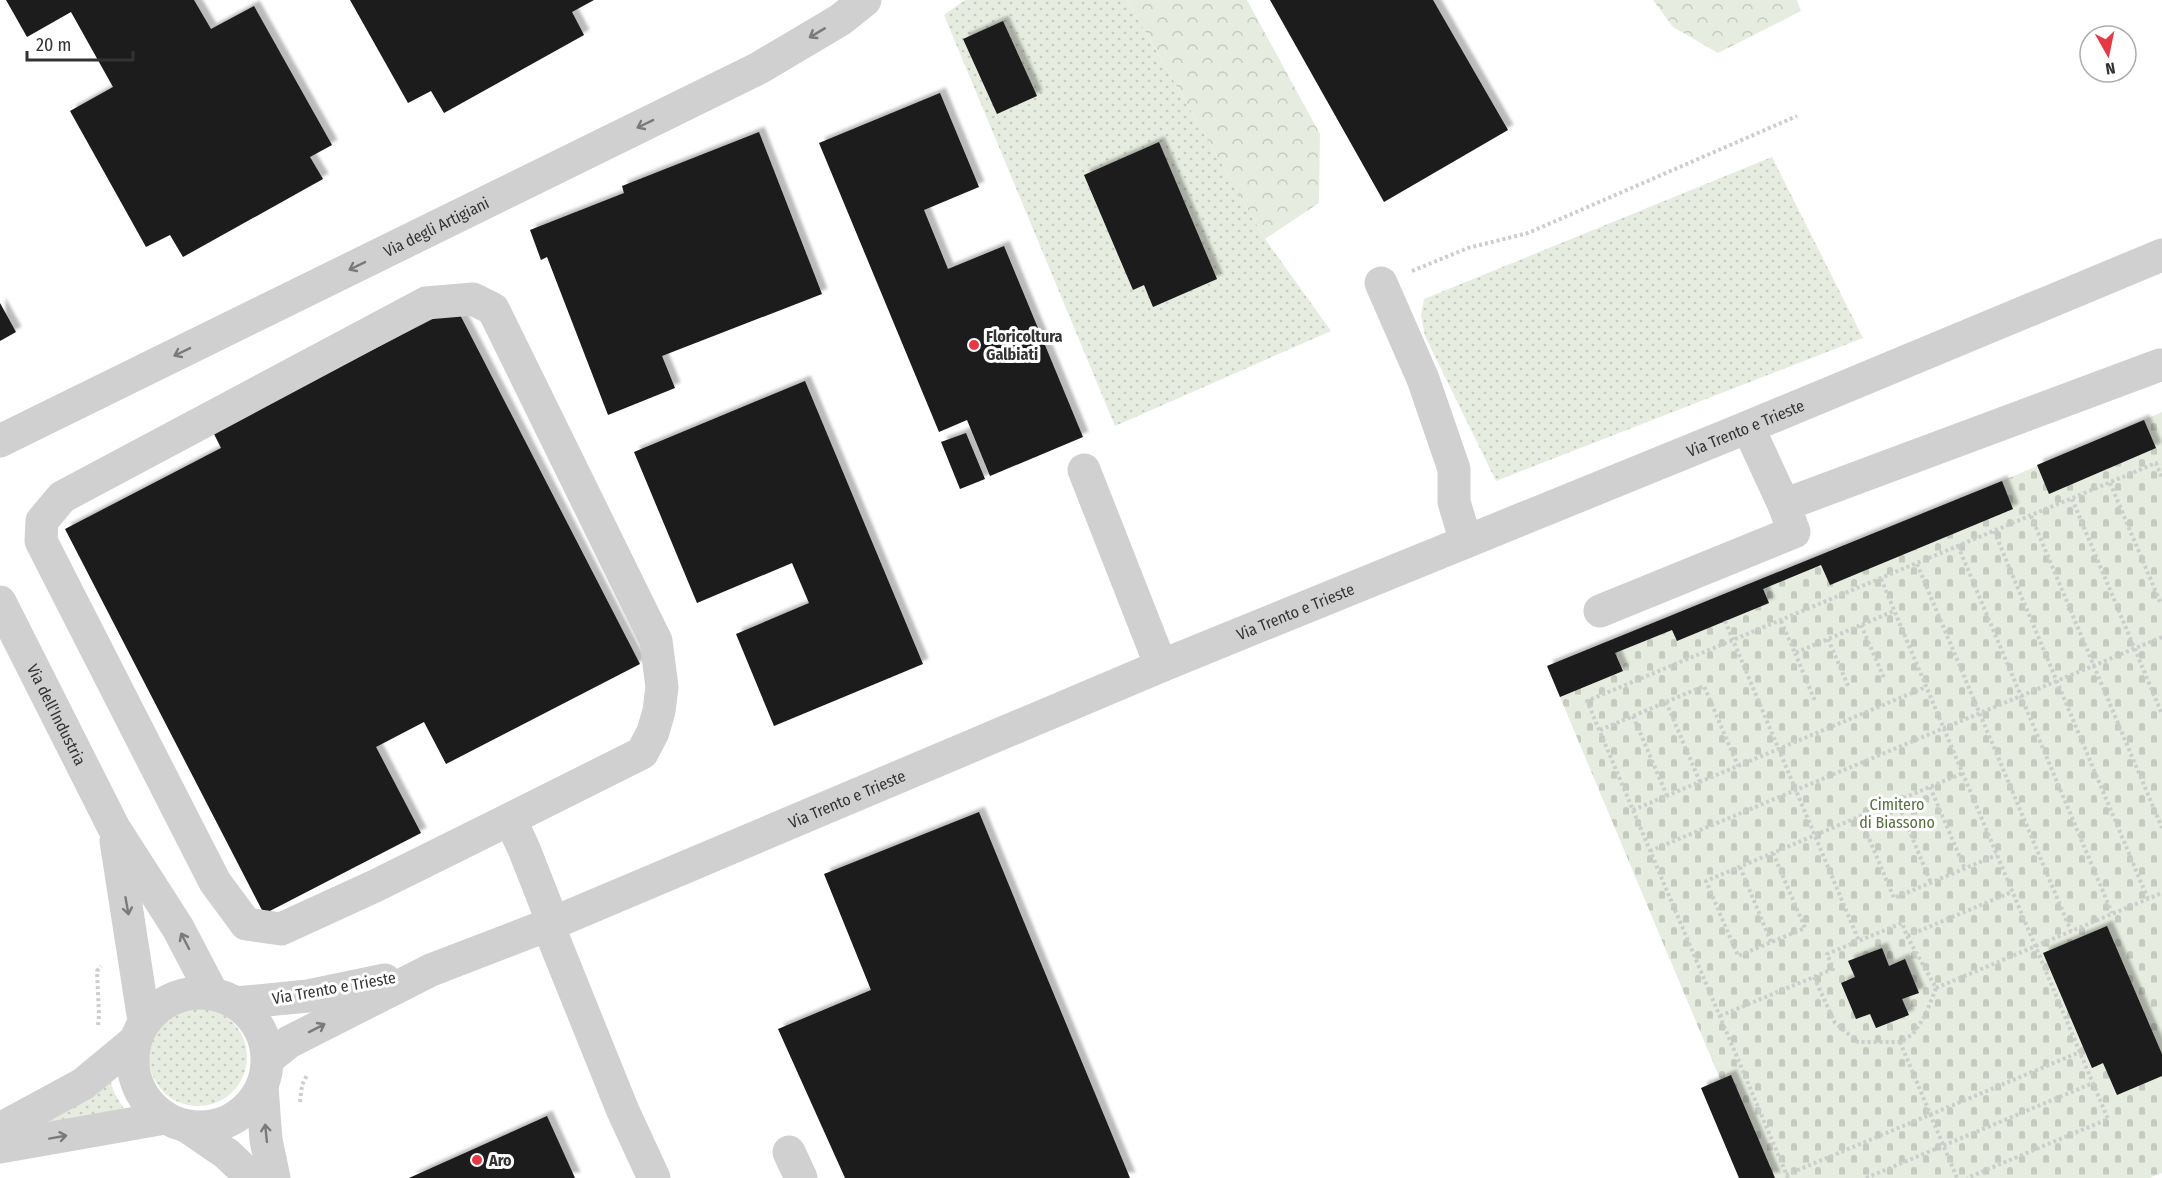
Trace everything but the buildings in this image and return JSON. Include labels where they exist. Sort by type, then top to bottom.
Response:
[{"type":"street","name":"Via degli Artigiani","points":[[0,441],[759,68],[840,20],[865,0]]},
{"type":"street","name":"Via Trento e Trieste","points":[[0,1147],[177,1123],[211,1127],[232,1120],[250,1106],[265,1073],[289,1042],[431,970],[550,924],[1161,666],[1748,427],[2162,255]]},
{"type":"street","points":[[1381,283],[1423,379],[1454,469],[1454,502],[1466,542]]},
{"type":"street","points":[[472,299],[493,309],[656,642],[662,687],[656,722],[642,753],[510,819],[375,886],[281,929],[246,924],[215,882],[41,541],[42,521],[62,497],[426,303],[472,299]]},
{"type":"street","points":[[1784,505],[2160,365]]},
{"type":"street","points":[[1600,611],[1794,532],[1748,427]]},
{"type":"street","points":[[1084,470],[1161,666]]},
{"type":"street","name":"Via dell'Industria","points":[[0,602],[114,828],[224,998]]},
{"type":"street","points":[[510,819],[524,849],[550,924],[623,1111],[654,1178]]},
{"type":"street","name":"Via dell'Industria","points":[[114,828],[134,952],[139,1031]]},
{"type":"street","name":"Via Trento e Trieste","points":[[0,1130],[83,1084],[139,1031],[162,1003],[186,994],[224,998],[308,996],[431,970]]},
{"type":"street","name":"Via Trento e Trieste","points":[[224,998],[259,1027],[265,1073]]},
{"type":"street","points":[[139,1031],[132,1071],[143,1098],[177,1123],[227,1154],[252,1178]]},
{"type":"street","points":[[265,1073],[266,1140],[274,1178]]},
{"type":"path","points":[[1381,283],[1468,248],[1528,233],[1797,116]]},
{"type":"path","points":[[2080,1052],[1787,1177],[1587,701],[2156,463],[2162,478]]},
{"type":"path","points":[[2110,483],[2162,605]]},
{"type":"path","points":[[2072,499],[2162,714]]},
{"type":"path","points":[[2031,516],[2162,828]]},
{"type":"path","points":[[1994,531],[2148,898]]},
{"type":"path","points":[[1958,546],[2112,913]]},
{"type":"path","points":[[1917,564],[2071,931]]},
{"type":"path","points":[[1881,579],[2108,1119],[1967,1178]]},
{"type":"path","points":[[1795,653],[1894,611]]},
{"type":"path","points":[[1725,621],[1859,941]]},
{"type":"path","points":[[1781,621],[1815,701]]},
{"type":"path","points":[[1861,626],[1884,678]]},
{"type":"path","points":[[1650,851],[2162,637]]},
{"type":"path","points":[[1828,639],[1849,688]]},
{"type":"path","points":[[1600,730],[1704,686],[1738,766]]},
{"type":"path","points":[[1633,810],[1926,687]]},
{"type":"path","points":[[1666,702],[1700,782]]},
{"type":"path","points":[[1633,716],[1666,796]]},
{"type":"path","points":[[1773,853],[1805,928],[1738,956],[1706,881],[1930,787],[1963,774]]},
{"type":"path","points":[[1930,787],[1965,869]]},
{"type":"path","points":[[1897,801],[1931,883]]},
{"type":"path","points":[[1860,817],[1894,898],[1997,855]]},
{"type":"path","points":[[1740,867],[1772,942]]},
{"type":"path","points":[[1907,936],[2012,892]]},
{"type":"path","points":[[1814,977],[1835,1023],[1858,1042],[1900,1042],[1913,1034],[1925,1016],[1935,988],[2162,893]]},
{"type":"path","points":[[1720,1016],[1833,969],[1827,954],[1902,923],[1935,988]]},
{"type":"path","points":[[98,1028],[96,970],[112,957],[134,952]]},
{"type":"path","points":[[1900,1042],[1957,1178]]},
{"type":"path","points":[[1866,1178],[2093,1083]]},
{"type":"green space","points":[[965,0],[1127,0],[1265,239],[1331,331],[1115,426],[944,15]]},
{"type":"green space","points":[[1127,0],[1247,0],[1320,134],[1319,203],[1265,239]]},
{"type":"green space","points":[[1653,0],[1797,0],[1801,11],[1718,53],[1673,27]]},
{"type":"green space","points":[[1772,157],[1863,338],[1496,481],[1425,336],[1421,315],[1424,299]]},
{"type":"green space","name":"Cimitero di Biassono","points":[[2162,412],[2162,1173],[2149,1178],[1739,1178],[1701,1088],[1720,1079],[1547,666],[2002,481]]},
{"type":"green space","points":[[198,1008],[217,1012],[232,1023],[243,1038],[247,1057],[243,1076],[232,1091],[217,1102],[198,1106],[179,1102],[164,1091],[153,1076],[149,1057],[153,1038],[164,1023],[179,1012]]},
{"type":"green space","points":[[108,1073],[114,1092],[124,1109],[5,1137]]},
{"type":"place","name":"Floricoltura Galbiati","points":[[974,345]]},
{"type":"place","name":"Aro","points":[[477,1160]]}]
